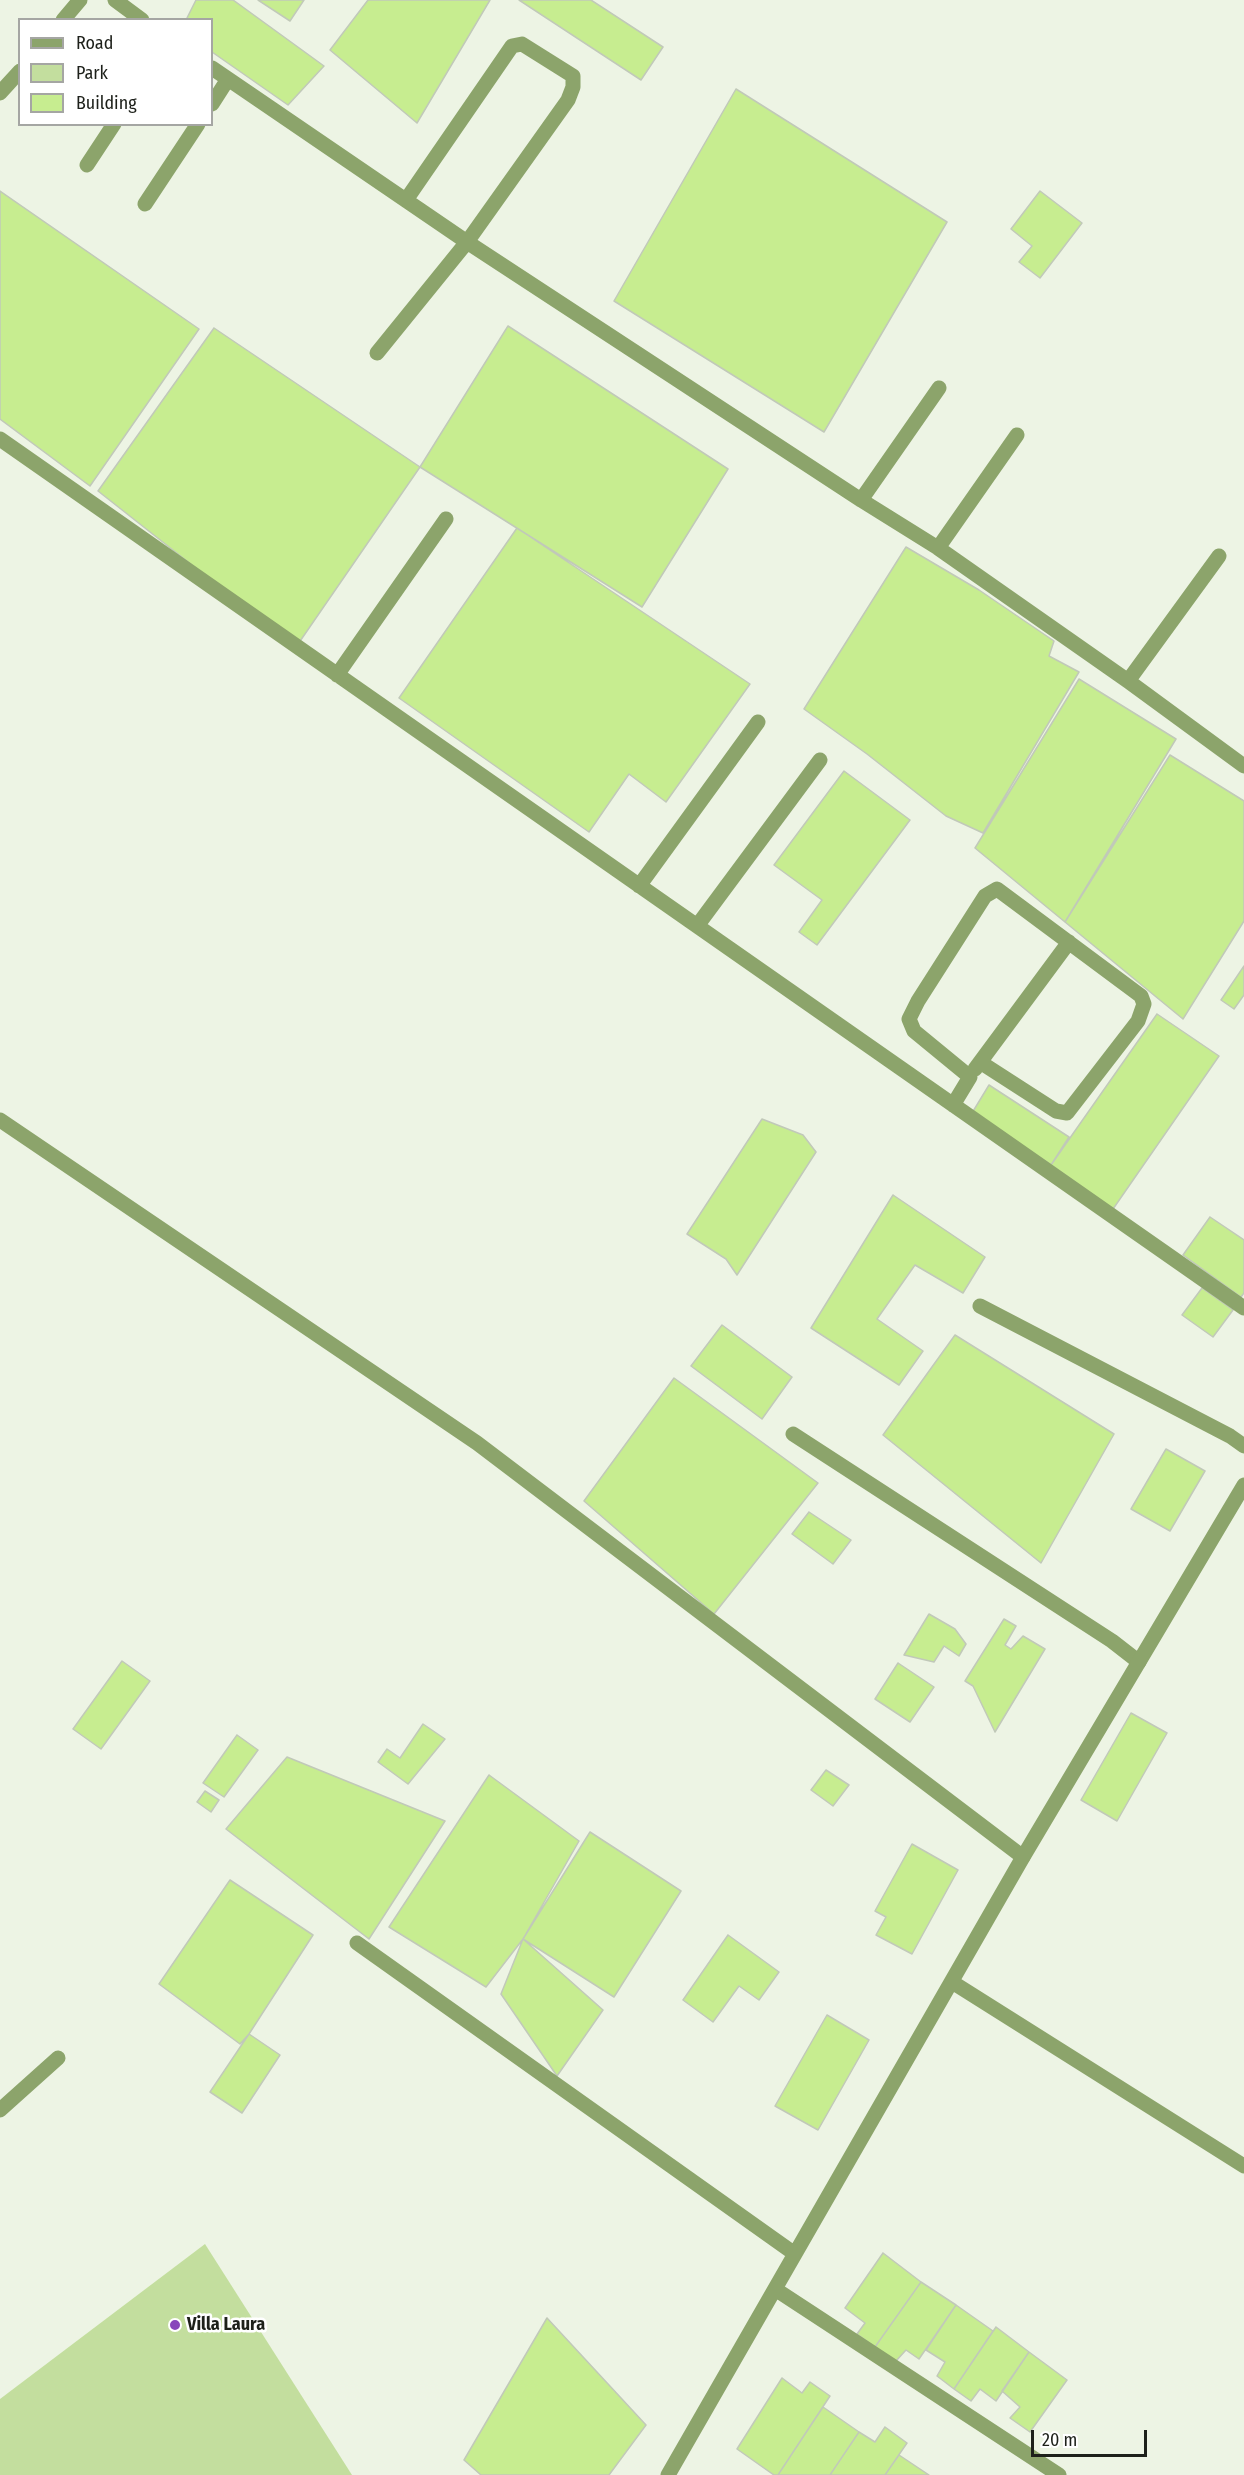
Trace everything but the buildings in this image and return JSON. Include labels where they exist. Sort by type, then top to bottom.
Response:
[{"type":"street","points":[[65,18],[80,0]]},
{"type":"street","points":[[115,0],[139,18]]},
{"type":"street","points":[[377,353],[467,242],[568,100],[573,87],[573,76],[522,44],[512,46],[406,200]]},
{"type":"street","points":[[213,69],[467,242],[938,548],[1128,681],[1244,766]]},
{"type":"street","points":[[0,93],[18,72]]},
{"type":"street","points":[[213,102],[228,79]]},
{"type":"street","points":[[87,165],[113,126]]},
{"type":"street","points":[[144,204],[197,126]]},
{"type":"street","points":[[861,500],[939,388]]},
{"type":"street","points":[[938,548],[1017,435]]},
{"type":"street","points":[[0,439],[1244,1308]]},
{"type":"street","points":[[338,675],[446,519]]},
{"type":"street","points":[[1128,681],[1219,556]]},
{"type":"street","points":[[639,886],[758,722]]},
{"type":"street","points":[[697,926],[820,760]]},
{"type":"street","points":[[970,1077],[914,1031],[909,1019],[918,1001],[985,896],[997,889],[1141,996],[1143,1004],[1138,1021],[1067,1113],[1056,1111],[980,1062]]},
{"type":"street","points":[[953,1105],[980,1062],[1069,942]]},
{"type":"street","points":[[0,1120],[477,1443],[1023,1857]]},
{"type":"street","points":[[980,1306],[1230,1436],[1244,1446]]},
{"type":"street","points":[[793,1434],[1112,1641],[1139,1662]]},
{"type":"street","points":[[668,2475],[1023,1857],[1244,1485]]},
{"type":"street","points":[[357,1943],[795,2254]]},
{"type":"street","points":[[951,1982],[1244,2166]]},
{"type":"street","points":[[0,2110],[58,2058]]},
{"type":"street","points":[[775,2289],[1059,2475]]},
{"type":"green space","name":"Villa Laura","points":[[205,2244],[352,2475],[0,2475],[0,2399]]},
{"type":"place","name":"Villa Laura","points":[[175,2325]]}]
